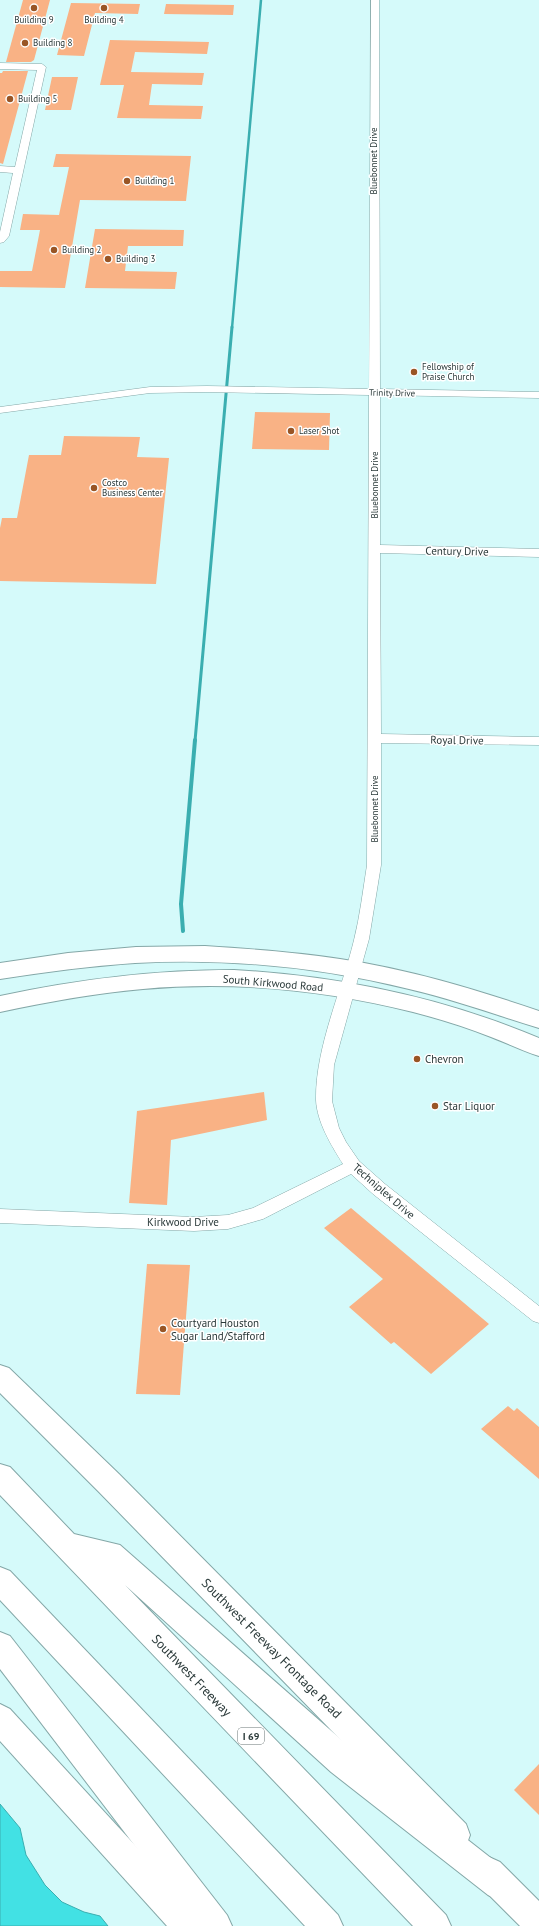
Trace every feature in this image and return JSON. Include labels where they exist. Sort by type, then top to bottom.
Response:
[{"type":"main road","name":"South Kirkwood Road","points":[[0,971],[31,966],[141,955],[186,953],[296,960],[354,969],[458,993],[501,1006],[539,1020]]},
{"type":"main road","points":[[0,979],[21,975],[31,966]]},
{"type":"main road","name":"South Kirkwood Road","points":[[0,1004],[54,992],[142,980],[192,978],[287,982],[348,991],[415,1004],[489,1027],[539,1047]]},
{"type":"main road","points":[[489,1027],[501,1006]]},
{"type":"main road","name":"Southwest Freeway Frontage Road","points":[[0,1376],[104,1478],[292,1668],[539,1924]]},
{"type":"main road","name":"Southwest Freeway","points":[[0,1476],[435,1926]]},
{"type":"main road","points":[[67,1545],[110,1554],[342,1761],[499,1884]]},
{"type":"main road","points":[[0,1580],[327,1926]]},
{"type":"main road","points":[[0,1646],[216,1926]]},
{"type":"main road","points":[[0,1719],[188,1926]]},
{"type":"street","name":"Bluebonnet Drive","points":[[354,969],[362,939],[373,876],[375,738],[375,0]]},
{"type":"street","points":[[0,66],[42,67],[4,236],[0,240]]},
{"type":"street","points":[[0,169],[18,170]]},
{"type":"street","name":"Trinity Drive","points":[[0,410],[127,392],[245,390],[539,395]]},
{"type":"street","name":"Century Drive","points":[[375,549],[539,553]]},
{"type":"street","name":"Royal Drive","points":[[375,738],[539,742]]},
{"type":"street","name":"Techniplex Drive","points":[[354,969],[326,1065],[324,1101],[331,1128],[339,1145],[353,1166],[379,1189],[539,1316]]},
{"type":"street","name":"Kirkwood Drive","points":[[0,1216],[194,1224],[228,1222],[257,1214],[353,1166]]},
{"type":"water","points":[[0,1804],[20,1828],[26,1855],[45,1885],[62,1902],[84,1912],[100,1916],[108,1926],[0,1926]]},
{"type":"building","points":[[23,0],[50,0],[34,60],[31,62],[6,62]]},
{"type":"building","points":[[71,3],[140,4],[138,14],[95,13],[84,56],[57,55]]},
{"type":"building","points":[[166,4],[234,5],[233,15],[164,14]]},
{"type":"building","points":[[110,40],[209,42],[207,54],[135,52],[131,72],[204,73],[202,85],[152,84],[149,105],[203,106],[201,119],[117,118],[124,85],[100,85]]},
{"type":"building","points":[[3,71],[28,71],[3,164],[0,163],[0,73]]},
{"type":"building","points":[[52,77],[78,77],[71,110],[45,110]]},
{"type":"building","name":"Building 1","points":[[56,154],[191,156],[186,201],[80,200],[65,288],[0,287],[0,271],[32,271],[40,230],[20,230],[23,214],[59,215],[69,167],[53,167]]},
{"type":"building","name":"Building 3","points":[[95,229],[184,230],[183,246],[128,246],[125,271],[177,272],[175,289],[85,288]]},
{"type":"building","name":"Laser Shot","points":[[255,412],[330,413],[329,450],[252,449]]},
{"type":"building","name":"Costco Business Center","points":[[64,436],[140,437],[137,457],[169,458],[156,584],[0,581],[0,528],[2,518],[17,518],[29,455],[61,455]]},
{"type":"building","points":[[264,1092],[267,1120],[171,1140],[167,1205],[129,1203],[137,1111]]},
{"type":"building","points":[[351,1208],[489,1324],[431,1374],[394,1342],[391,1344],[349,1307],[383,1279],[324,1228]]},
{"type":"building","name":"Courtyard Houston Sugar Land/Stafford","points":[[147,1264],[190,1265],[180,1395],[136,1394]]},
{"type":"building","points":[[508,1406],[514,1411],[517,1408],[539,1427],[539,1479],[481,1429]]},
{"type":"building","points":[[539,1764],[539,1815],[514,1790]]},
{"type":"waterway","points":[[232,328],[261,0]]},
{"type":"waterway","points":[[195,741],[232,327]]},
{"type":"waterway","points":[[183,931],[181,904],[195,740]]},
{"type":"place","name":"Building 9","points":[[34,8]]},
{"type":"place","name":"Building 4","points":[[104,8]]},
{"type":"place","name":"Building 8","points":[[25,43]]},
{"type":"place","name":"Building 5","points":[[10,99]]},
{"type":"place","name":"Building 1","points":[[127,181]]},
{"type":"place","name":"Building 2","points":[[54,250]]},
{"type":"place","name":"Building 3","points":[[108,259]]},
{"type":"place","name":"Fellowship of Praise Church","points":[[414,372]]},
{"type":"place","name":"Laser Shot","points":[[291,431]]},
{"type":"place","name":"Costco Business Center","points":[[94,488]]},
{"type":"place","name":"Chevron","points":[[417,1059]]},
{"type":"place","name":"Star Liquor","points":[[435,1106]]},
{"type":"place","name":"Courtyard Houston Sugar Land/Stafford","points":[[163,1329]]}]
